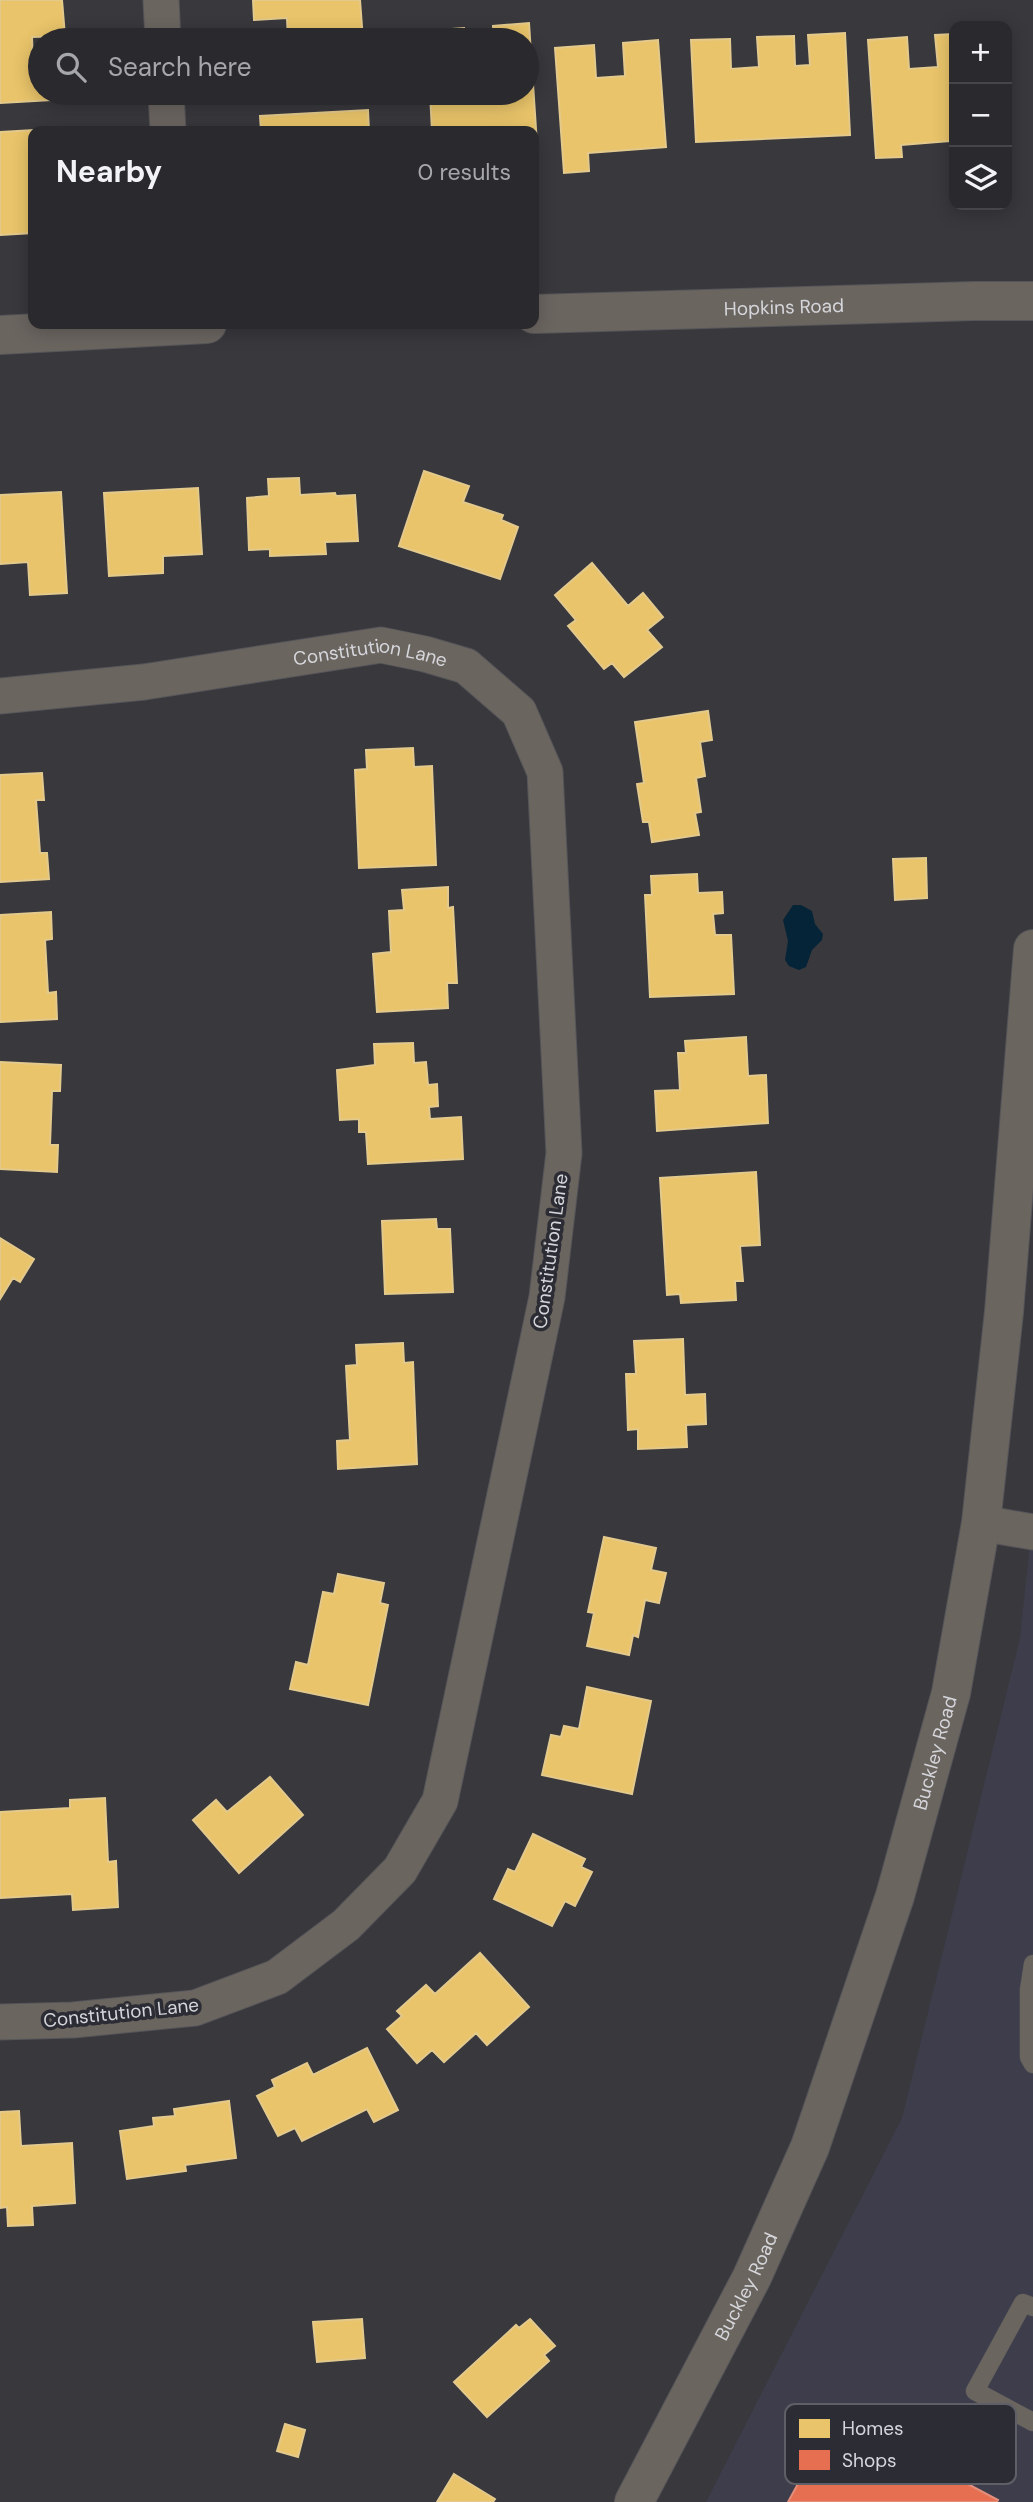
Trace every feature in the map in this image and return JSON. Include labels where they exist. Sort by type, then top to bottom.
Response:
[{"type":"street","points":[[161,0],[162,28]]},
{"type":"street","points":[[167,105],[168,126]]},
{"type":"street","name":"Hopkins Road","points":[[539,314],[1033,301]]},
{"type":"street","points":[[0,335],[103,329]]},
{"type":"street","name":"Constitution Lane","points":[[0,696],[144,682],[381,645],[466,666],[519,712],[545,772],[564,1153],[547,1297],[440,1801],[400,1870],[346,1924],[277,1977],[207,2004],[195,2008],[87,2018],[0,2022]]},
{"type":"street","name":"Buckley Road","points":[[634,2502],[752,2277],[810,2147],[895,1896],[951,1693],[981,1523],[1004,1312],[1033,949]]},
{"type":"street","points":[[981,1523],[1033,1532]]},
{"type":"lane","points":[[1033,1964],[1029,1990],[1029,2056],[1033,2064]]},
{"type":"lane","points":[[999,2404],[975,2391],[1023,2303],[1033,2307]]},
{"type":"lane","points":[[1016,2413],[1033,2422]]},
{"type":"shaded area","points":[[1033,1513],[1033,2502],[706,2502],[902,2118],[1020,1638]]},
{"type":"water","points":[[793,905],[801,905],[812,911],[815,924],[823,934],[822,940],[812,950],[806,967],[799,970],[789,966],[785,960],[788,941],[783,920]]},
{"type":"building: Homes","points":[[0,0],[62,0],[64,28],[28,28],[28,101],[0,103]]},
{"type":"building: Homes","points":[[253,0],[360,0],[362,28],[287,28],[287,18],[254,20]]},
{"type":"building: Homes","points":[[529,23],[529,28],[493,28]]},
{"type":"building: Homes","points":[[845,33],[850,135],[696,142],[691,40],[730,39],[731,69],[759,67],[757,37],[794,36],[795,66],[810,65],[808,35]]},
{"type":"building: Homes","points":[[949,34],[949,141],[901,145],[902,157],[876,158],[868,40],[907,37],[909,69],[938,67],[935,35]]},
{"type":"building: Homes","points":[[658,40],[666,147],[588,153],[589,171],[564,173],[555,48],[594,45],[596,78],[625,76],[623,43]]},
{"type":"building: Homes","points":[[431,105],[534,105],[536,126],[432,126]]},
{"type":"building: Homes","points":[[368,110],[369,126],[261,126],[260,116]]},
{"type":"building: Homes","points":[[28,130],[28,233],[0,235],[0,132]]},
{"type":"building: Homes","points":[[424,471],[469,486],[463,502],[503,515],[501,520],[518,527],[500,579],[399,546]]},
{"type":"building: Homes","points":[[299,478],[300,495],[355,495],[358,541],[325,542],[326,554],[270,556],[270,549],[249,550],[247,498],[269,496],[268,479]]},
{"type":"building: Homes","points":[[198,488],[202,554],[163,556],[163,573],[109,576],[104,493]]},
{"type":"building: Homes","points":[[61,492],[67,593],[30,595],[28,562],[0,564],[0,495]]},
{"type":"building: Homes","points":[[592,563],[628,606],[643,593],[663,617],[647,630],[662,647],[624,677],[612,663],[604,669],[568,626],[576,620],[555,595]]},
{"type":"building: Homes","points":[[708,711],[712,740],[700,742],[705,776],[696,778],[701,812],[695,813],[699,835],[652,842],[649,822],[643,822],[637,784],[644,783],[635,722]]},
{"type":"building: Homes","points":[[413,748],[414,767],[432,766],[436,865],[359,868],[355,770],[367,769],[366,750]]},
{"type":"building: Homes","points":[[42,773],[44,800],[36,800],[40,853],[47,853],[49,879],[0,882],[0,775]]},
{"type":"building: Homes","points":[[926,858],[927,898],[895,900],[893,859]]},
{"type":"building: Homes","points":[[697,874],[698,893],[722,892],[723,913],[713,914],[715,935],[731,935],[734,994],[650,997],[645,895],[652,895],[651,876]]},
{"type":"building: Homes","points":[[448,887],[448,908],[453,907],[457,983],[447,983],[448,1008],[377,1012],[373,954],[391,952],[389,911],[404,910],[402,890]]},
{"type":"building: Homes","points":[[51,912],[52,939],[45,940],[48,993],[56,992],[57,1019],[0,1022],[0,915]]},
{"type":"building: Homes","points":[[746,1037],[748,1076],[766,1075],[768,1123],[657,1131],[655,1091],[680,1090],[678,1053],[686,1053],[685,1041]]},
{"type":"building: Homes","points":[[413,1043],[414,1063],[426,1062],[428,1085],[437,1084],[438,1106],[429,1107],[430,1119],[461,1117],[463,1159],[368,1164],[366,1132],[359,1132],[359,1119],[340,1120],[337,1070],[375,1065],[374,1044]]},
{"type":"building: Homes","points":[[0,1062],[61,1065],[60,1091],[52,1091],[50,1145],[58,1145],[57,1172],[0,1169]]},
{"type":"building: Homes","points":[[756,1172],[760,1245],[740,1246],[743,1281],[735,1281],[736,1300],[681,1303],[680,1294],[667,1295],[660,1178]]},
{"type":"building: Homes","points":[[436,1219],[437,1229],[450,1229],[453,1292],[385,1294],[382,1221]]},
{"type":"building: Homes","points":[[0,1238],[34,1259],[20,1282],[13,1278],[0,1299]]},
{"type":"building: Homes","points":[[683,1339],[685,1395],[705,1394],[706,1424],[686,1425],[687,1447],[638,1449],[638,1429],[628,1430],[626,1374],[636,1374],[634,1341]]},
{"type":"building: Homes","points":[[403,1343],[404,1363],[413,1362],[417,1464],[338,1469],[337,1441],[350,1440],[346,1366],[357,1365],[356,1345]]},
{"type":"building: Homes","points":[[604,1537],[656,1548],[651,1570],[666,1573],[659,1603],[645,1600],[638,1637],[633,1635],[629,1655],[587,1646],[594,1613],[588,1612]]},
{"type":"building: Homes","points":[[338,1574],[384,1583],[380,1603],[388,1605],[368,1705],[290,1689],[296,1662],[308,1665],[323,1592],[334,1594]]},
{"type":"building: Homes","points":[[587,1687],[651,1701],[632,1794],[542,1775],[551,1735],[561,1737],[564,1726],[579,1729]]},
{"type":"building: Homes","points":[[270,1777],[303,1815],[239,1873],[193,1820],[216,1800],[227,1812]]},
{"type":"building: Homes","points":[[105,1798],[108,1862],[116,1861],[118,1907],[73,1910],[72,1894],[0,1898],[0,1812],[70,1808],[70,1800]]},
{"type":"building: Homes","points":[[533,1834],[585,1859],[581,1867],[592,1872],[575,1906],[565,1901],[552,1926],[494,1899],[508,1869],[515,1872]]},
{"type":"building: Homes","points":[[480,1953],[529,2007],[487,2045],[476,2033],[444,2062],[432,2050],[417,2063],[387,2029],[402,2016],[397,2011],[426,1985],[435,1994]]},
{"type":"building: Homes","points":[[367,2048],[398,2110],[374,2122],[367,2109],[302,2141],[295,2128],[278,2136],[257,2096],[275,2087],[272,2080],[307,2063],[313,2075]]},
{"type":"building: Homes","points":[[229,2101],[236,2158],[185,2165],[186,2171],[127,2179],[120,2131],[154,2126],[153,2118],[175,2116],[174,2109]]},
{"type":"building: Homes","points":[[19,2111],[21,2146],[72,2143],[75,2203],[32,2206],[33,2225],[8,2226],[7,2207],[0,2208],[0,2112]]},
{"type":"building: Homes","points":[[362,2319],[365,2358],[317,2362],[313,2322]]},
{"type":"building: Homes","points":[[530,2319],[555,2346],[544,2355],[549,2361],[487,2417],[454,2382],[516,2325],[519,2328]]},
{"type":"building: Homes","points":[[285,2424],[305,2430],[298,2457],[277,2451]]},
{"type":"building: Homes","points":[[454,2474],[495,2499],[493,2502],[437,2502]]},
{"type":"building: Shops","points":[[798,2484],[968,2484],[998,2500],[997,2502],[788,2502]]}]
